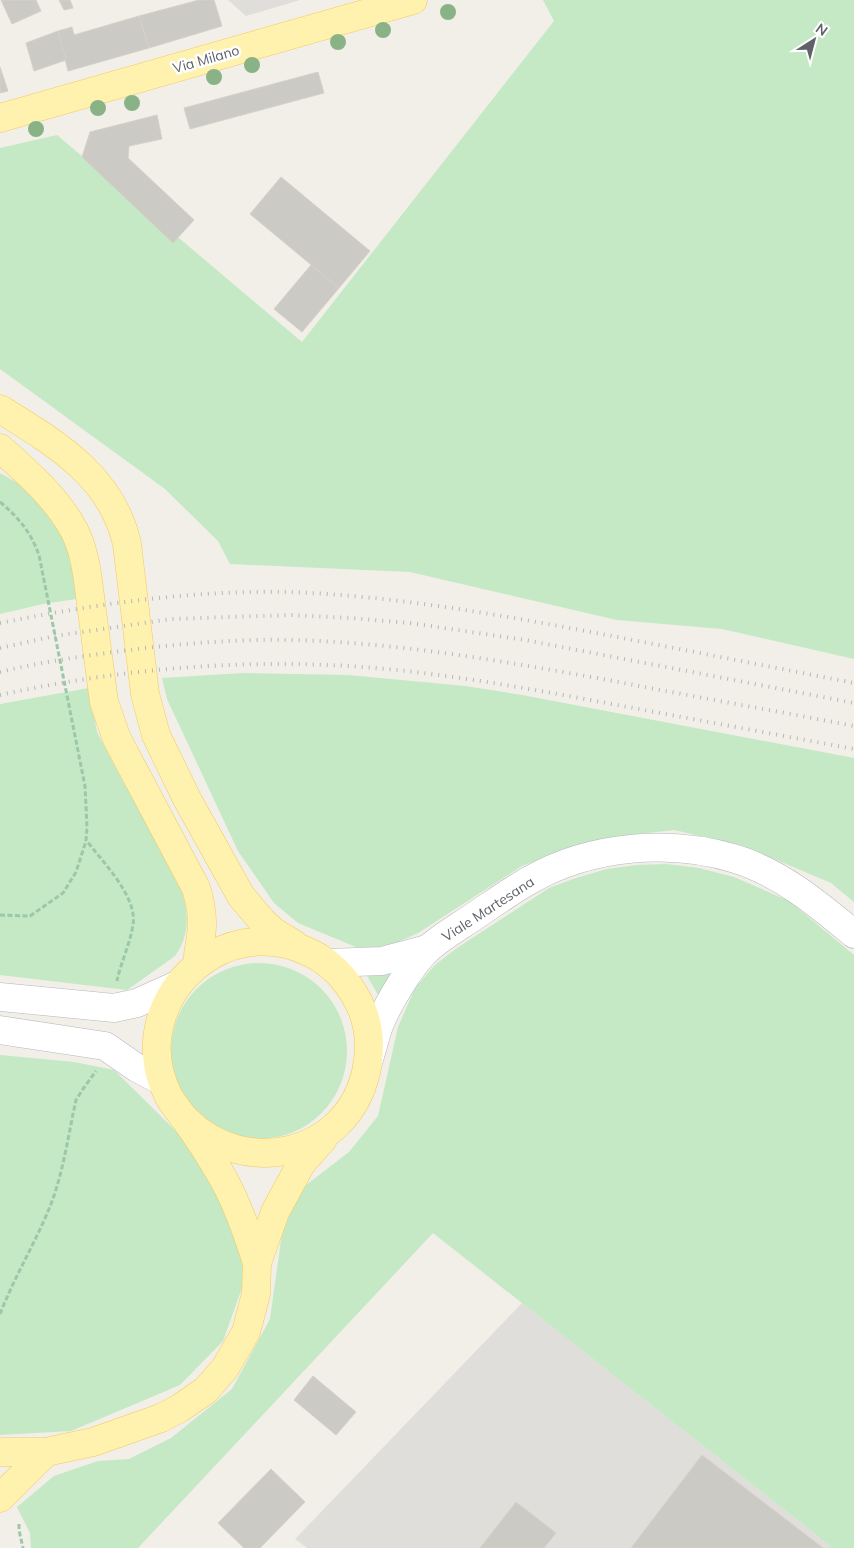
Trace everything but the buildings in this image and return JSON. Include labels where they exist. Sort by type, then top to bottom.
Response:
[{"type":"main road","name":"Via Milano","points":[[0,118],[413,0]]},
{"type":"main road","points":[[0,408],[54,445],[86,470],[112,503],[121,521],[126,544],[145,694],[156,735],[187,799],[241,896],[254,913],[268,926],[301,949]]},
{"type":"main road","points":[[0,448],[58,506],[74,531],[82,551],[86,566],[106,711],[121,747],[196,888],[202,910],[197,954],[198,963]]},
{"type":"main road","points":[[0,454],[24,470]]},
{"type":"main road","points":[[0,1452],[46,1452],[93,1442],[154,1422],[180,1408],[206,1390],[225,1368],[246,1332],[256,1294],[257,1263],[272,1219],[301,1164],[346,1114],[358,1096],[364,1082],[368,1061],[368,1034],[361,1007],[347,983],[328,963],[313,954],[283,943],[269,941],[245,943],[218,951],[198,963],[177,985],[166,1004],[159,1025],[157,1049],[162,1081],[173,1104],[211,1158],[230,1192],[241,1216],[257,1263]]},
{"type":"main road","points":[[186,1120],[204,1136],[218,1144],[256,1154],[295,1149],[310,1143],[330,1130]]},
{"type":"main road","points":[[0,1498],[46,1452]]},
{"type":"street","name":"Viale Martesana","points":[[328,963],[382,961],[427,949],[532,879],[572,861],[613,851],[652,847],[693,850],[737,859],[776,877],[808,897],[854,934]]},
{"type":"street","name":"Viale Martesana","points":[[368,1061],[380,1024],[387,1010],[412,969],[427,949]]},
{"type":"street","points":[[0,997],[114,1008],[137,1004],[177,985]]},
{"type":"street","points":[[0,1030],[105,1046],[137,1068],[162,1081]]},
{"type":"path","points":[[0,502],[24,524],[34,541],[39,555],[85,786],[87,827],[86,840],[76,872],[62,893],[30,916],[0,915]]},
{"type":"path","points":[[86,840],[115,876],[133,909],[134,923],[118,980]]},
{"type":"path","points":[[0,1314],[49,1208],[57,1185],[76,1100],[93,1074]]},
{"type":"path","points":[[19,1524],[23,1548]]},
{"type":"shaded area","points":[[228,0],[300,0],[246,16]]},
{"type":"shaded area","points":[[522,1303],[833,1548],[307,1548],[295,1539]]},
{"type":"green space","points":[[543,0],[854,0],[854,659],[722,629],[617,620],[410,572],[230,564],[218,541],[165,489],[0,369],[0,148],[57,135],[302,342],[554,21]]},
{"type":"green space","points":[[0,473],[19,484],[49,513],[74,558],[83,598],[43,604],[0,614]]},
{"type":"green space","points":[[244,673],[348,675],[465,686],[522,695],[854,758],[854,902],[831,883],[741,845],[674,830],[622,836],[576,845],[522,866],[418,933],[396,943],[376,949],[356,947],[298,923],[274,903],[238,851],[167,699],[162,678]]},
{"type":"green space","points":[[89,688],[97,732],[175,873],[183,894],[187,915],[185,936],[175,956],[127,990],[0,975],[0,704]]},
{"type":"green space","points":[[666,864],[699,868],[734,877],[789,901],[854,955],[854,1548],[833,1548],[433,1233],[138,1548],[31,1548],[30,1533],[17,1507],[54,1476],[98,1461],[129,1459],[171,1438],[232,1389],[270,1319],[282,1233],[301,1189],[349,1152],[378,1116],[398,1027],[415,988],[435,965],[457,948],[549,888],[607,869]]},
{"type":"green space","points":[[259,963],[293,970],[315,983],[327,995],[340,1017],[347,1051],[340,1085],[327,1107],[315,1119],[293,1132],[259,1139],[225,1132],[203,1119],[191,1107],[178,1085],[171,1051],[178,1017],[191,995],[203,983],[225,970]]},
{"type":"green space","points":[[393,971],[381,1000],[366,974]]},
{"type":"green space","points":[[0,1055],[74,1062],[114,1070],[189,1144],[242,1239],[243,1285],[223,1341],[180,1385],[71,1431],[0,1435]]},
{"type":"railway","points":[[0,623],[108,604],[180,596],[253,592],[329,594],[409,602],[488,614],[854,683]]},
{"type":"railway","points":[[0,648],[55,636],[171,619],[290,615],[351,618],[410,623],[525,640],[854,703]]},
{"type":"railway","points":[[0,672],[68,659],[176,645],[254,640],[335,642],[376,645],[500,661],[854,726]]},
{"type":"railway","points":[[0,695],[86,679],[174,669],[262,664],[349,666],[489,682],[854,749]]}]
